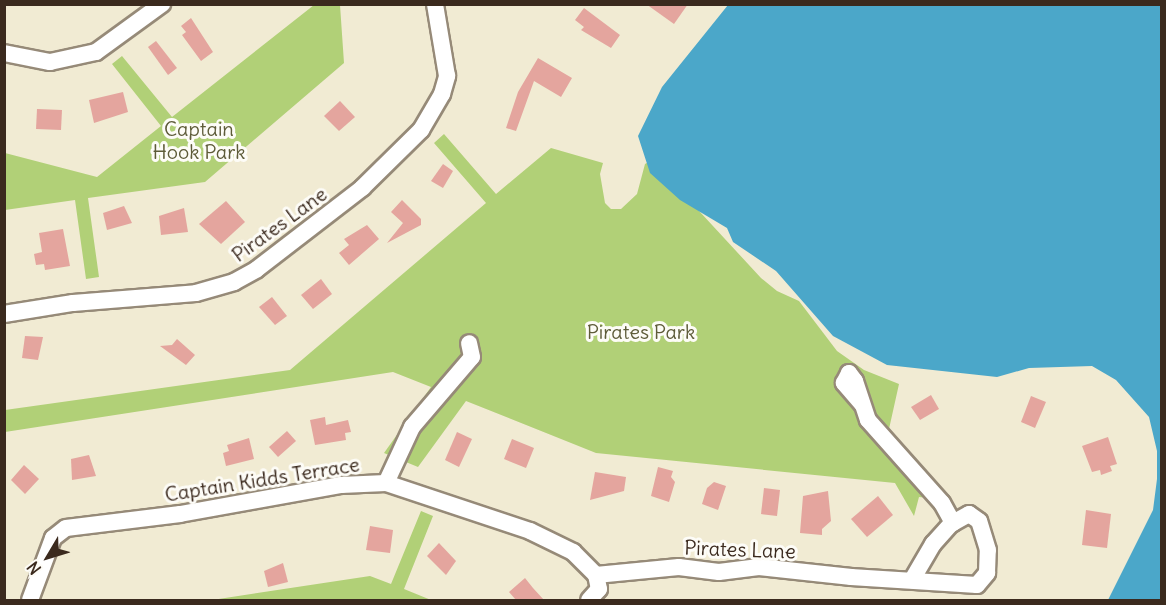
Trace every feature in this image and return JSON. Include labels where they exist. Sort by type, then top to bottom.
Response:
[{"type":"street","points":[[4,52],[50,62],[96,52],[162,4]]},
{"type":"street","name":"Pirates Lane","points":[[4,314],[73,303],[196,293],[234,282],[257,269],[362,188],[421,130],[442,94],[447,76],[435,4]]},
{"type":"street","points":[[386,483],[412,426],[472,357],[469,343]]},
{"type":"street","points":[[862,405],[868,420],[942,503],[953,523],[933,544],[912,580]]},
{"type":"street","name":"Captain Kidds Terrace","points":[[30,600],[53,538],[66,528],[180,514],[341,485],[386,483],[530,531],[573,552],[596,575]]},
{"type":"street","name":"Pirates Lane","points":[[596,575],[679,567],[719,572],[759,567],[977,585],[987,573],[988,550],[979,520],[969,514],[953,523]]},
{"type":"street","points":[[590,600],[599,590],[596,575]]},
{"type":"green space","name":"Captain Hook Park","points":[[314,5],[340,5],[344,63],[205,182],[88,198],[99,277],[86,279],[75,200],[5,210],[5,153],[97,177],[161,126],[112,64],[122,56],[172,117]]},
{"type":"green space","name":"Pirates Park","points":[[444,134],[496,194],[551,148],[603,163],[600,174],[605,203],[611,209],[621,209],[637,194],[645,164],[652,160],[761,278],[777,291],[799,301],[837,351],[864,370],[899,384],[889,429],[929,498],[919,497],[914,516],[895,483],[596,453],[466,401],[418,467],[384,453],[431,387],[393,372],[5,432],[5,410],[290,370],[486,203],[434,143]]},
{"type":"green space","points":[[421,511],[433,516],[404,589],[431,600],[212,600],[370,576],[391,584]]},
{"type":"water","points":[[728,5],[1161,5],[1161,600],[1108,600],[1153,510],[1157,479],[1157,451],[1149,417],[1116,380],[1092,366],[1029,368],[997,377],[887,365],[833,336],[776,271],[733,242],[727,228],[680,200],[650,173],[638,136],[662,87]]},
{"type":"building","points":[[646,4],[688,4],[674,24]]},
{"type":"building","points":[[584,8],[620,35],[611,48],[581,30],[584,27],[575,20]]},
{"type":"building","points":[[191,18],[213,52],[201,61],[182,35],[186,32],[181,26]]},
{"type":"building","points":[[156,41],[177,68],[168,75],[148,47]]},
{"type":"building","points":[[538,58],[572,78],[561,97],[534,81],[516,131],[506,128],[518,92]]},
{"type":"building","points":[[123,92],[128,112],[94,123],[89,100]]},
{"type":"building","points":[[340,101],[355,117],[339,131],[324,116]]},
{"type":"building","points":[[37,109],[62,110],[61,130],[36,129]]},
{"type":"building","points":[[443,164],[453,171],[443,188],[431,181]]},
{"type":"building","points":[[402,200],[421,219],[421,225],[387,243],[403,223],[391,212]]},
{"type":"building","points":[[226,201],[245,222],[221,244],[199,224]]},
{"type":"building","points":[[124,206],[132,223],[107,230],[103,213]]},
{"type":"building","points":[[184,208],[188,232],[161,235],[159,216]]},
{"type":"building","points":[[367,225],[379,239],[349,265],[339,253],[349,245],[344,239]]},
{"type":"building","points":[[63,229],[70,266],[45,270],[44,264],[36,265],[34,254],[42,252],[39,233]]},
{"type":"building","points":[[321,279],[332,294],[313,309],[301,295]]},
{"type":"building","points":[[272,297],[287,316],[275,325],[259,307]]},
{"type":"building","points":[[25,336],[43,337],[38,360],[22,358]]},
{"type":"building","points":[[177,339],[195,355],[186,365],[160,346],[172,345]]},
{"type":"building","points":[[931,395],[939,409],[920,420],[911,407]]},
{"type":"building","points":[[1031,396],[1046,402],[1035,428],[1021,422]]},
{"type":"building","points":[[325,417],[326,425],[348,420],[351,432],[345,433],[346,440],[315,445],[310,420]]},
{"type":"building","points":[[287,431],[296,441],[278,457],[269,447]]},
{"type":"building","points":[[457,432],[472,439],[459,467],[445,460]]},
{"type":"building","points":[[1108,437],[1117,464],[1110,466],[1112,471],[1101,475],[1100,470],[1092,472],[1082,446]]},
{"type":"building","points":[[249,438],[254,459],[226,466],[223,453],[229,451],[227,445]]},
{"type":"building","points":[[512,439],[534,448],[526,468],[504,459]]},
{"type":"building","points":[[89,455],[96,476],[72,480],[71,459]]},
{"type":"building","points":[[24,465],[39,479],[25,494],[11,480]]},
{"type":"building","points":[[658,467],[673,471],[671,477],[675,482],[669,502],[651,496]]},
{"type":"building","points":[[595,472],[626,477],[624,491],[590,500]]},
{"type":"building","points":[[714,482],[726,486],[718,510],[702,504],[707,488]]},
{"type":"building","points":[[764,488],[780,490],[777,516],[761,514]]},
{"type":"building","points":[[828,491],[831,521],[822,529],[822,535],[800,533],[803,496]]},
{"type":"building","points":[[878,496],[893,515],[867,537],[851,519]]},
{"type":"building","points":[[1086,510],[1111,514],[1107,548],[1082,545]]},
{"type":"building","points":[[370,526],[393,530],[390,553],[366,550]]},
{"type":"building","points":[[439,543],[456,561],[446,575],[427,556]]},
{"type":"building","points":[[283,563],[288,582],[268,587],[264,571]]},
{"type":"building","points":[[525,578],[544,600],[516,600],[509,592]]}]
